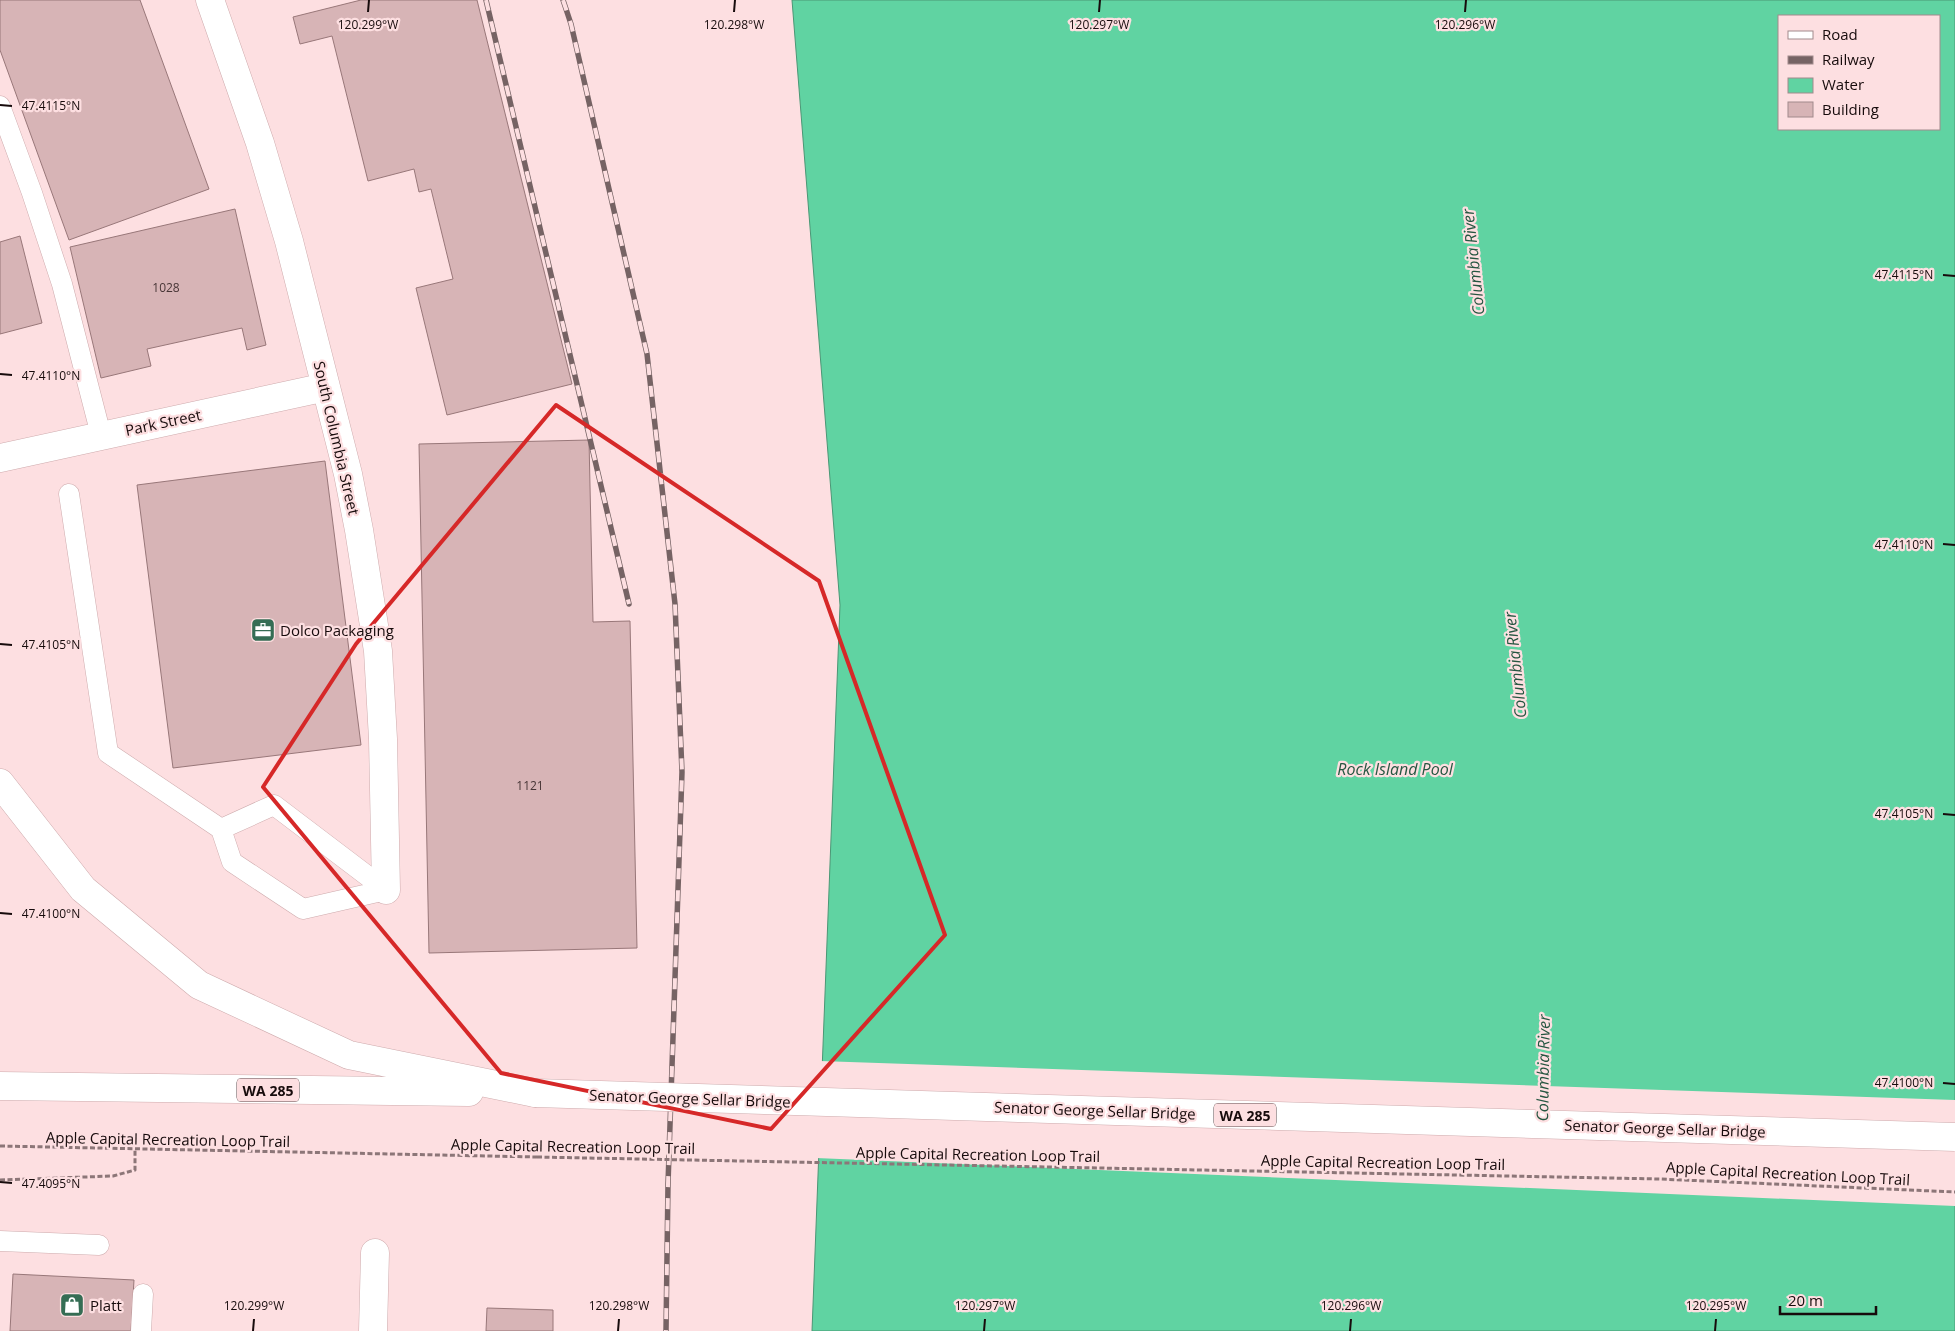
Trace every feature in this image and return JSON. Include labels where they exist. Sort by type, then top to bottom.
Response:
[{"type":"main road","name":"South Columbia Street","points":[[210,0],[260,143],[289,241],[350,483],[378,651],[383,739],[386,890]]},
{"type":"main road","name":"Park Street","points":[[0,458],[326,387]]},
{"type":"main road","points":[[0,783],[83,889],[198,985],[349,1055],[535,1093]]},
{"type":"main road","name":"WA 285","points":[[0,1086],[535,1093]]},
{"type":"main road","name":"Senator George Sellar Bridge","points":[[535,1093],[1955,1138]]},
{"type":"main road","points":[[372,1331],[375,1253]]},
{"type":"lane","points":[[0,106],[32,193],[62,284],[101,435]]},
{"type":"lane","points":[[69,494],[108,753],[221,829],[232,862],[303,909],[386,890]]},
{"type":"lane","points":[[221,829],[274,805],[386,890]]},
{"type":"lane","points":[[0,1241],[99,1245]]},
{"type":"lane","points":[[141,1331],[143,1294]]},
{"type":"path","name":"Apple Capital Recreation Loop Trail","points":[[0,1146],[1650,1178],[1955,1192]]},
{"type":"path","points":[[0,1180],[113,1176],[136,1170],[135,1150]]},
{"type":"highlighted area","points":[[556,405],[819,581],[945,935],[771,1129],[501,1073],[263,787],[356,644]]},
{"type":"water","name":"Rock Island Pool","points":[[792,0],[1955,0],[1955,1331],[812,1331],[840,605]]},
{"type":"pier","points":[[820,1061],[1955,1100],[1955,1206],[816,1158]]},
{"type":"building","points":[[0,0],[140,0],[209,189],[69,240],[0,50]]},
{"type":"building","points":[[361,0],[477,0],[572,384],[447,415],[416,288],[453,279],[431,189],[419,192],[414,169],[368,181],[332,36],[300,44],[293,17]]},
{"type":"building","points":[[235,209],[266,345],[247,350],[242,328],[147,349],[151,366],[101,378],[70,247]]},
{"type":"building","points":[[20,236],[42,323],[0,334],[0,242]]},
{"type":"building","points":[[589,440],[593,622],[630,621],[637,948],[429,953],[419,444]]},
{"type":"building","points":[[325,461],[361,745],[173,768],[137,485]]},
{"type":"building","name":"Platt","points":[[13,1274],[134,1280],[131,1331],[10,1331]]},
{"type":"building","points":[[487,1308],[553,1310],[553,1331],[486,1331]]},
{"type":"railway","points":[[486,0],[629,604]]},
{"type":"railway","points":[[563,0],[571,24],[647,354],[675,604],[682,772],[668,1184],[666,1331]]},
{"type":"place","name":"Dolco Packaging","points":[[263,630]]},
{"type":"place","name":"Platt","points":[[72,1305]]},
{"type":"water label","name":"Columbia River","points":[[1473,262]]},
{"type":"water label","name":"Columbia River","points":[[1515,665]]},
{"type":"water label","name":"Columbia River","points":[[1543,1068]]}]
